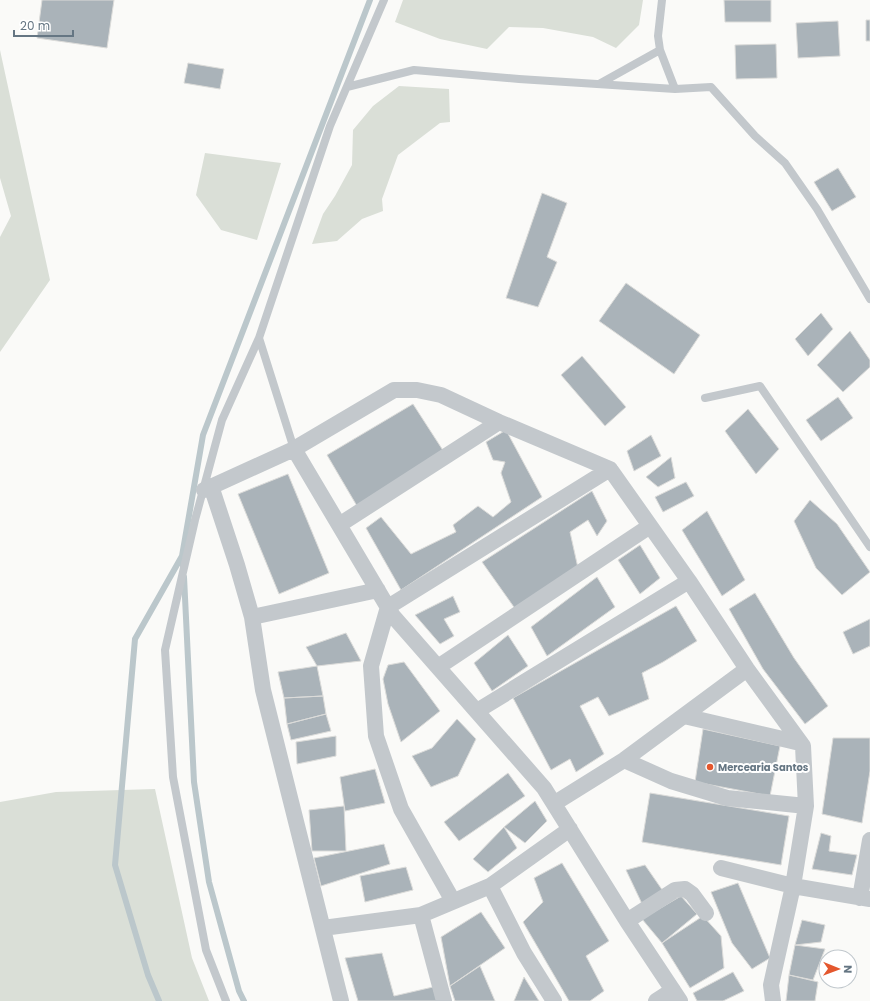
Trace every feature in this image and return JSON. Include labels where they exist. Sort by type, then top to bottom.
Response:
[{"type":"street","points":[[341,1001],[263,690],[252,617],[237,565],[208,488],[294,449],[394,390],[417,390],[440,394],[499,422],[610,469],[689,581],[747,669],[802,746],[806,806],[793,886],[771,986],[773,1001]]},
{"type":"street","points":[[339,525],[499,422]]},
{"type":"street","points":[[294,449],[393,616],[544,788],[555,803],[627,921],[677,996],[656,1001]]},
{"type":"street","points":[[453,901],[401,809],[376,736],[371,666],[388,607],[610,469]]},
{"type":"street","points":[[438,667],[650,526]]},
{"type":"street","points":[[477,711],[689,581]]},
{"type":"street","points":[[252,617],[378,590]]},
{"type":"street","points":[[555,803],[624,760],[747,669]]},
{"type":"street","points":[[684,716],[800,743]]},
{"type":"street","points":[[624,760],[671,781],[727,798],[806,806]]},
{"type":"street","points":[[323,928],[421,915],[490,886],[570,829]]},
{"type":"street","points":[[721,868],[793,886],[865,899],[870,840]]},
{"type":"street","points":[[490,886],[524,953],[554,1001]]},
{"type":"street","points":[[627,921],[675,890],[685,889],[692,894],[706,913]]},
{"type":"street","points":[[421,915],[444,1001]]},
{"type":"lane","points":[[226,1001],[206,950],[173,777],[165,650],[208,488],[222,420],[259,338],[330,126],[384,0]]},
{"type":"lane","points":[[662,0],[658,36],[660,50],[675,89]]},
{"type":"lane","points":[[599,84],[660,50]]},
{"type":"lane","points":[[347,87],[414,70],[675,89],[712,87],[755,136],[785,162],[816,209],[870,299]]},
{"type":"lane","points":[[259,338],[294,449]]},
{"type":"lane","points":[[705,398],[760,386],[870,547]]},
{"type":"shaded area","points":[[403,0],[643,0],[639,25],[616,48],[593,37],[543,28],[509,27],[487,49],[440,39],[395,22]]},
{"type":"shaded area","points":[[0,50],[50,280],[0,352],[0,237],[11,216],[0,178]]},
{"type":"shaded area","points":[[399,86],[449,89],[450,122],[440,123],[398,155],[382,199],[383,211],[362,219],[337,241],[312,244],[323,214],[352,165],[353,130],[373,106]]},
{"type":"shaded area","points":[[205,153],[281,163],[257,240],[221,230],[196,195]]},
{"type":"shaded area","points":[[155,789],[192,958],[209,1001],[0,1001],[0,802],[56,792]]},
{"type":"building","points":[[42,0],[114,0],[107,48],[37,38]]},
{"type":"building","points":[[724,0],[771,0],[771,22],[725,22]]},
{"type":"building","points":[[866,20],[870,20],[870,41],[866,41]]},
{"type":"building","points":[[838,21],[840,56],[798,58],[796,23]]},
{"type":"building","points":[[776,44],[777,78],[736,79],[735,45]]},
{"type":"building","points":[[188,63],[224,69],[220,89],[184,83]]},
{"type":"building","points":[[838,168],[856,197],[832,211],[814,182]]},
{"type":"building","points":[[542,193],[567,203],[547,257],[557,262],[538,307],[506,298]]},
{"type":"building","points":[[626,283],[700,335],[674,374],[599,321]]},
{"type":"building","points":[[821,313],[833,329],[808,356],[795,339]]},
{"type":"building","points":[[850,331],[870,360],[870,367],[843,392],[817,365]]},
{"type":"building","points":[[582,356],[626,407],[605,426],[561,375]]},
{"type":"building","points":[[838,397],[853,418],[821,441],[806,420]]},
{"type":"building","points":[[413,404],[444,452],[357,506],[327,455]]},
{"type":"building","points":[[748,409],[779,449],[756,474],[725,431]]},
{"type":"building","points":[[506,430],[542,497],[401,590],[366,528],[381,517],[411,554],[456,532],[453,525],[478,506],[493,517],[511,502],[501,473],[505,462],[493,460],[486,442]]},
{"type":"building","points":[[651,435],[661,456],[634,471],[627,451]]},
{"type":"building","points":[[671,457],[675,478],[658,487],[646,477]]},
{"type":"building","points":[[288,474],[329,573],[279,594],[238,494]]},
{"type":"building","points":[[686,482],[694,496],[663,512],[655,497]]},
{"type":"building","points":[[592,491],[607,521],[597,536],[588,520],[570,532],[578,568],[516,610],[482,562]]},
{"type":"building","points":[[810,500],[837,524],[870,572],[842,595],[816,568],[794,521]]},
{"type":"building","points":[[707,511],[745,580],[722,596],[682,530]]},
{"type":"building","points":[[640,545],[660,578],[640,594],[618,560]]},
{"type":"building","points":[[597,577],[615,607],[547,656],[531,627]]},
{"type":"building","points":[[755,593],[794,658],[828,706],[805,724],[763,669],[729,609]]},
{"type":"building","points":[[453,596],[460,612],[444,619],[454,636],[440,644],[415,615]]},
{"type":"building","points":[[676,606],[697,641],[642,673],[649,699],[609,716],[598,697],[580,706],[604,754],[576,772],[570,759],[551,770],[513,698]]},
{"type":"building","points":[[870,619],[870,646],[853,654],[843,632]]},
{"type":"building","points":[[346,633],[361,661],[317,666],[306,647]]},
{"type":"building","points":[[508,635],[528,666],[492,691],[474,663]]},
{"type":"building","points":[[404,662],[440,711],[401,742],[388,704],[383,679],[388,665]]},
{"type":"building","points":[[317,666],[323,696],[284,698],[278,672]]},
{"type":"building","points":[[323,696],[326,714],[287,724],[284,698]]},
{"type":"building","points":[[326,714],[331,731],[291,740],[287,724]]},
{"type":"building","points":[[457,719],[476,739],[458,776],[431,787],[412,756],[432,748]]},
{"type":"building","points":[[703,729],[780,746],[770,796],[695,782]]},
{"type":"building","points":[[336,736],[336,756],[297,764],[296,742]]},
{"type":"building","points":[[833,738],[870,738],[870,771],[862,823],[822,814]]},
{"type":"building","points":[[375,769],[385,803],[345,811],[340,777]]},
{"type":"building","points":[[508,773],[525,796],[459,841],[444,822]]},
{"type":"building","points":[[650,793],[789,816],[781,865],[642,842]]},
{"type":"building","points":[[535,801],[547,821],[525,843],[504,827]]},
{"type":"building","points":[[344,806],[346,851],[312,851],[309,810]]},
{"type":"building","points":[[504,827],[517,848],[488,872],[473,859]]},
{"type":"building","points":[[821,833],[831,836],[829,851],[857,855],[852,875],[812,869]]},
{"type":"building","points":[[384,844],[390,864],[321,886],[314,858]]},
{"type":"building","points":[[562,863],[609,941],[586,956],[604,991],[590,1001],[569,1001],[523,922],[543,902],[534,878]]},
{"type":"building","points":[[645,865],[665,894],[644,908],[626,870]]},
{"type":"building","points":[[406,867],[413,890],[365,902],[360,876]]},
{"type":"building","points":[[738,883],[770,958],[752,969],[732,943],[711,892]]},
{"type":"building","points":[[681,896],[697,914],[662,943],[642,919]]},
{"type":"building","points":[[481,912],[505,948],[450,986],[441,937]]},
{"type":"building","points":[[703,916],[721,936],[724,968],[690,988],[662,943]]},
{"type":"building","points":[[802,920],[825,925],[821,942],[795,945]]},
{"type":"building","points":[[795,945],[825,949],[818,949],[818,967],[813,980],[789,975]]},
{"type":"building","points":[[382,953],[394,996],[433,987],[437,1001],[358,1001],[345,958]]},
{"type":"building","points":[[480,966],[495,1001],[455,1001],[450,986]]},
{"type":"building","points":[[733,972],[744,991],[723,1001],[697,1001],[693,993]]},
{"type":"building","points":[[789,975],[818,982],[815,1001],[786,1001]]},
{"type":"building","points":[[524,977],[539,1001],[514,1001]]},
{"type":"waterway","points":[[183,566],[182,556],[203,435],[370,0]]},
{"type":"waterway","points":[[159,1001],[148,975],[115,865],[135,639],[182,556]]},
{"type":"waterway","points":[[184,577],[194,782],[209,882],[239,991],[244,1001]]},
{"type":"place","name":"Mercearia Santos","points":[[710,767]]}]
